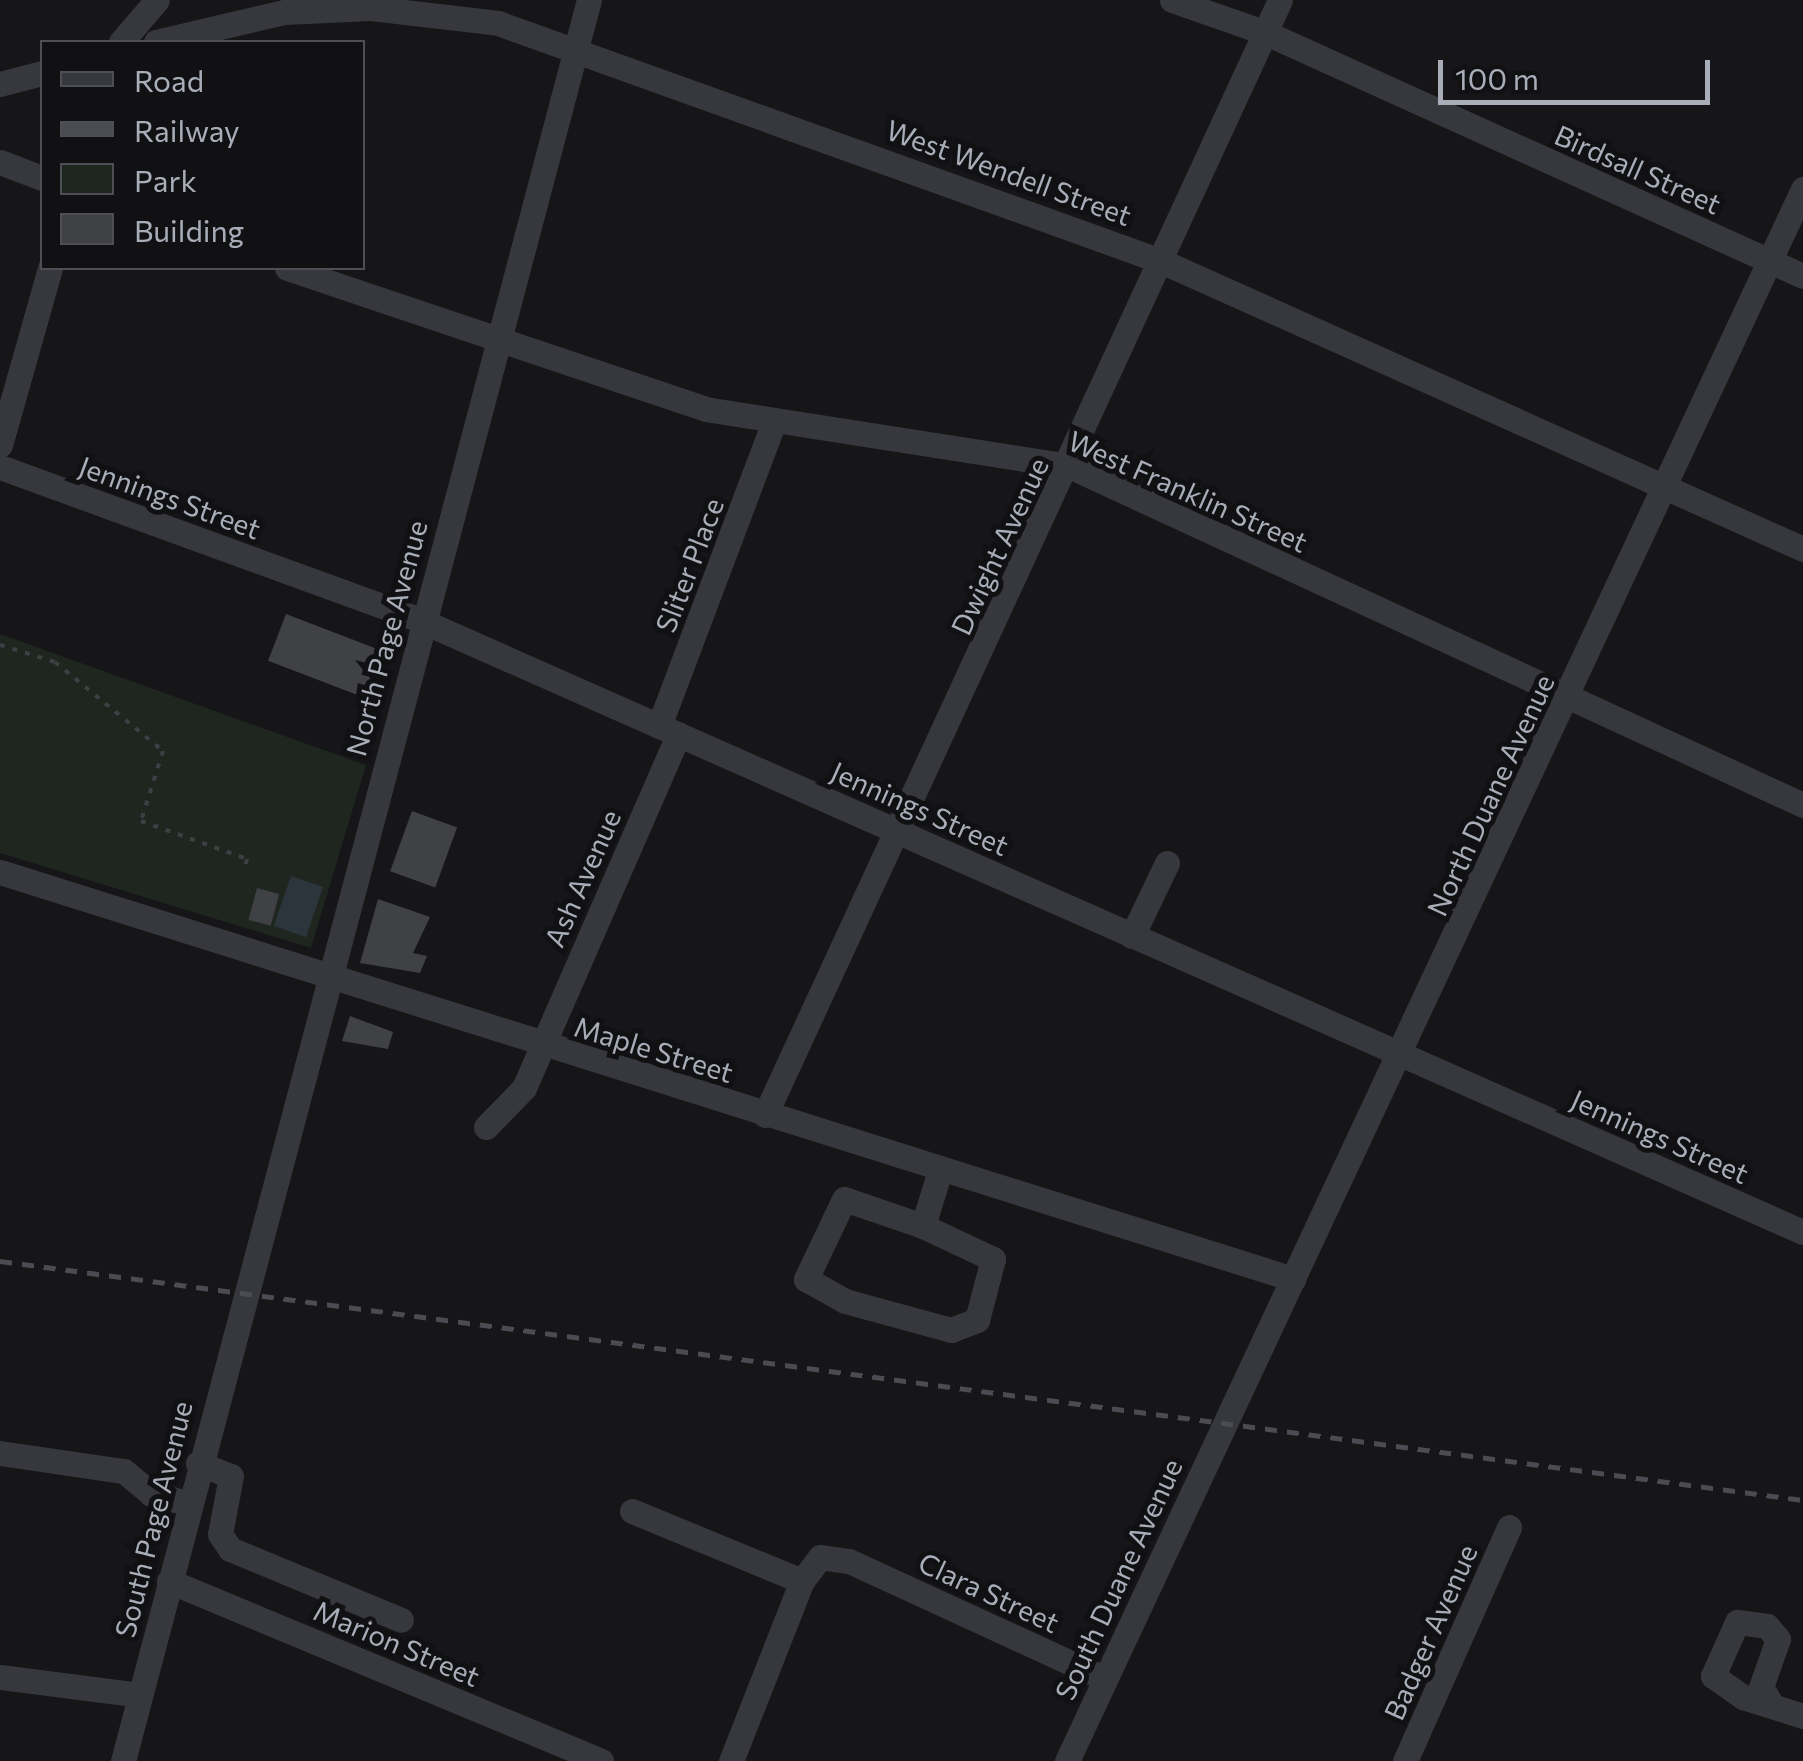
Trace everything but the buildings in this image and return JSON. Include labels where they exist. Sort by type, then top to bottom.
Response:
[{"type":"street","points":[[123,40],[157,0]]},
{"type":"street","name":"North Page Avenue","points":[[240,1292],[589,0]]},
{"type":"street","name":"Birdsall Street","points":[[1172,0],[1266,33],[1803,276]]},
{"type":"street","name":"Dwight Avenue","points":[[766,1115],[901,831],[1280,0]]},
{"type":"street","name":"West Wendell Street","points":[[165,40],[284,12],[371,8],[452,14],[576,48],[1161,261],[1803,550]]},
{"type":"street","points":[[0,84],[40,74]]},
{"type":"street","points":[[0,162],[40,177]]},
{"type":"street","name":"North Duane Avenue","points":[[1224,1422],[1569,698],[1803,189]]},
{"type":"street","points":[[0,445],[49,270]]},
{"type":"street","name":"West Franklin Street","points":[[292,270],[496,344],[773,424],[1069,466],[1803,804]]},
{"type":"street","name":"Sliter Place","points":[[669,730],[773,424]]},
{"type":"street","name":"Jennings Street","points":[[0,467],[422,620],[1803,1232]]},
{"type":"street","name":"Ash Avenue","points":[[486,1127],[524,1088],[669,730]]},
{"type":"street","points":[[1132,936],[1166,863]]},
{"type":"street","name":"Maple Street","points":[[0,872],[328,971],[540,1045],[1293,1279]]},
{"type":"street","points":[[923,1226],[940,1170]]},
{"type":"street","points":[[844,1199],[923,1226],[994,1258],[976,1320],[965,1328],[845,1301],[806,1280],[844,1199]]},
{"type":"street","name":"South Page Avenue","points":[[123,1761],[240,1292]]},
{"type":"street","name":"South Duane Avenue","points":[[1071,1760],[1224,1422]]},
{"type":"street","points":[[0,1453],[124,1471],[151,1494],[188,1503]]},
{"type":"street","points":[[198,1463],[231,1476],[220,1534],[230,1549],[401,1620]]},
{"type":"street","points":[[632,1511],[802,1580],[730,1761]]},
{"type":"street","name":"Badger Avenue","points":[[1404,1761],[1510,1526]]},
{"type":"street","name":"Clara Street","points":[[802,1580],[820,1557],[848,1560],[1105,1679]]},
{"type":"street","name":"Marion Street","points":[[169,1580],[602,1761]]},
{"type":"street","points":[[0,1677],[140,1695]]},
{"type":"street","points":[[1770,1702],[1803,1716]]},
{"type":"path","points":[[0,645],[54,662],[163,751],[141,820],[246,859],[245,867]]},
{"type":"green space","points":[[0,634],[366,765],[311,948],[0,853]]},
{"type":"shaded area","points":[[291,876],[323,887],[306,937],[274,926]]},
{"type":"railway","points":[[0,1261],[1803,1500]]}]
